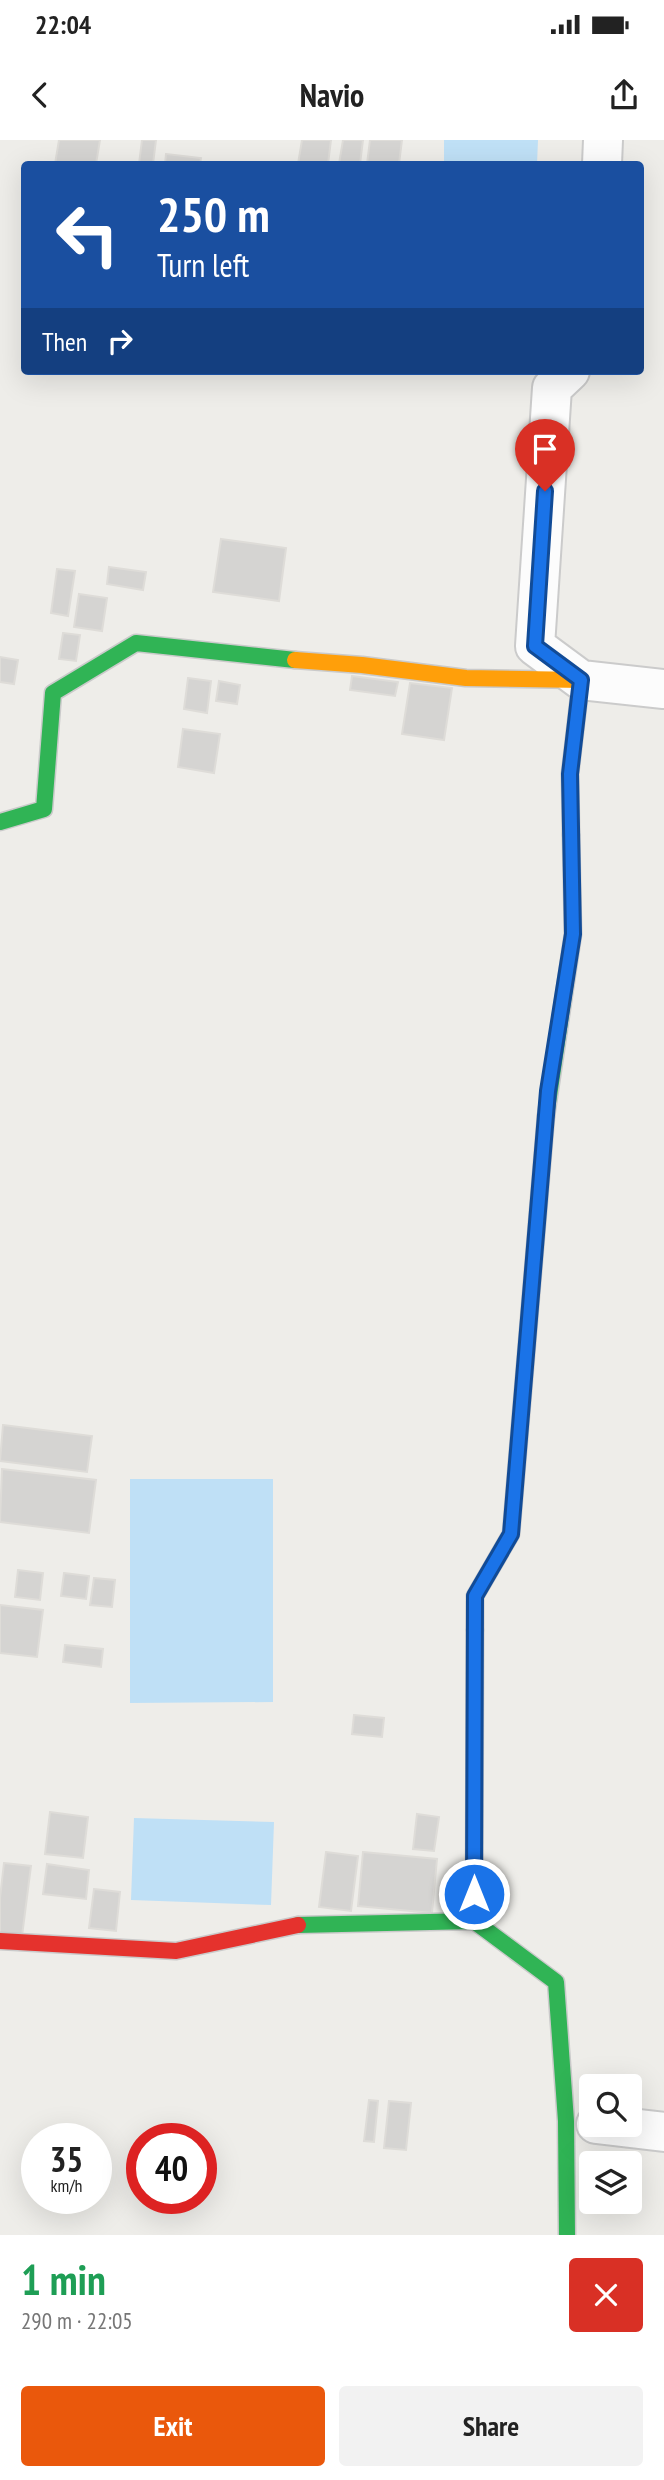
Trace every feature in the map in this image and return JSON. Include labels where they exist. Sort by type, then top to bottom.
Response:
[{"type":"street","points":[[602,161],[603,140]]},
{"type":"street","points":[[566,375],[552,388],[535,646],[581,680]]},
{"type":"street","points":[[0,822],[44,809],[53,693],[136,643],[466,678],[581,680],[664,689]]},
{"type":"street","points":[[474,1921],[475,1596],[511,1534],[548,1091],[573,934],[570,774],[581,680]]},
{"type":"street","points":[[0,1941],[176,1951],[307,1923],[474,1921],[556,1982],[579,2098]]},
{"type":"street","points":[[642,2130],[664,2132]]},
{"type":"street","points":[[566,2235],[582,2137]]},
{"type":"water","points":[[444,140],[538,140],[537,161],[444,161]]},
{"type":"water","points":[[130,1479],[273,1479],[273,1702],[130,1703]]},
{"type":"water","points":[[134,1818],[274,1822],[271,1905],[131,1900]]},
{"type":"building","points":[[59,140],[100,140],[96,161],[56,161]]},
{"type":"building","points":[[142,140],[156,140],[153,161],[139,161]]},
{"type":"building","points":[[302,140],[331,140],[328,161],[298,161]]},
{"type":"building","points":[[343,140],[363,140],[360,161],[340,161]]},
{"type":"building","points":[[370,140],[402,140],[399,161],[367,161]]},
{"type":"building","points":[[166,154],[201,158],[200,161],[165,161]]},
{"type":"building","points":[[221,539],[286,548],[279,601],[213,592]]},
{"type":"building","points":[[109,567],[146,572],[143,590],[107,584]]},
{"type":"building","points":[[57,569],[75,571],[68,616],[51,613]]},
{"type":"building","points":[[79,594],[107,598],[102,631],[74,627]]},
{"type":"building","points":[[63,633],[80,635],[76,661],[59,659]]},
{"type":"building","points":[[0,657],[18,660],[14,684],[0,682]]},
{"type":"building","points":[[352,676],[398,682],[395,696],[350,690]]},
{"type":"building","points":[[188,678],[211,681],[207,713],[184,709]]},
{"type":"building","points":[[219,681],[240,685],[237,704],[216,701]]},
{"type":"building","points":[[410,683],[452,688],[444,740],[402,734]]},
{"type":"building","points":[[183,729],[220,734],[214,773],[178,767]]},
{"type":"building","points":[[3,1425],[92,1436],[87,1472],[0,1461]]},
{"type":"building","points":[[2,1469],[96,1480],[89,1533],[0,1522]]},
{"type":"building","points":[[18,1570],[43,1573],[40,1600],[15,1597]]},
{"type":"building","points":[[64,1573],[89,1576],[86,1599],[61,1596]]},
{"type":"building","points":[[94,1578],[115,1580],[112,1607],[90,1605]]},
{"type":"building","points":[[0,1605],[43,1610],[37,1657],[0,1653]]},
{"type":"building","points":[[65,1645],[103,1649],[101,1667],[63,1662]]},
{"type":"building","points":[[354,1715],[384,1718],[382,1737],[352,1734]]},
{"type":"building","points":[[50,1812],[88,1817],[83,1858],[45,1854]]},
{"type":"building","points":[[417,1814],[439,1817],[434,1851],[413,1849]]},
{"type":"building","points":[[326,1852],[358,1856],[351,1911],[319,1907]]},
{"type":"building","points":[[363,1852],[437,1859],[432,1913],[358,1906]]},
{"type":"building","points":[[4,1863],[31,1866],[22,1936],[0,1933]]},
{"type":"building","points":[[47,1864],[89,1870],[86,1899],[43,1894]]},
{"type":"building","points":[[94,1889],[120,1892],[116,1931],[89,1928]]},
{"type":"building","points":[[369,2100],[378,2101],[374,2142],[364,2141]]},
{"type":"building","points":[[389,2101],[411,2103],[406,2150],[384,2148]]},
{"type":"traffic: fast","points":[[0,822],[44,809],[53,693],[136,643],[295,660]]},
{"type":"traffic: fast","points":[[546,1116],[573,934],[571,835]]},
{"type":"traffic: fast","points":[[298,1925],[474,1921],[556,1982],[566,2121],[567,2235]]},
{"type":"traffic: slow","points":[[295,660],[466,678],[581,680],[570,774],[571,835]]},
{"type":"traffic: slow","points":[[475,1630],[475,1596],[511,1534],[546,1116]]},
{"type":"traffic: jam","points":[[474,1921],[475,1630]]},
{"type":"traffic: jam","points":[[0,1941],[176,1951],[298,1925]]},
{"type":"route","points":[[474,1894],[475,1596],[511,1534],[548,1091],[573,934],[570,774],[581,680],[535,646],[545,491]]}]
